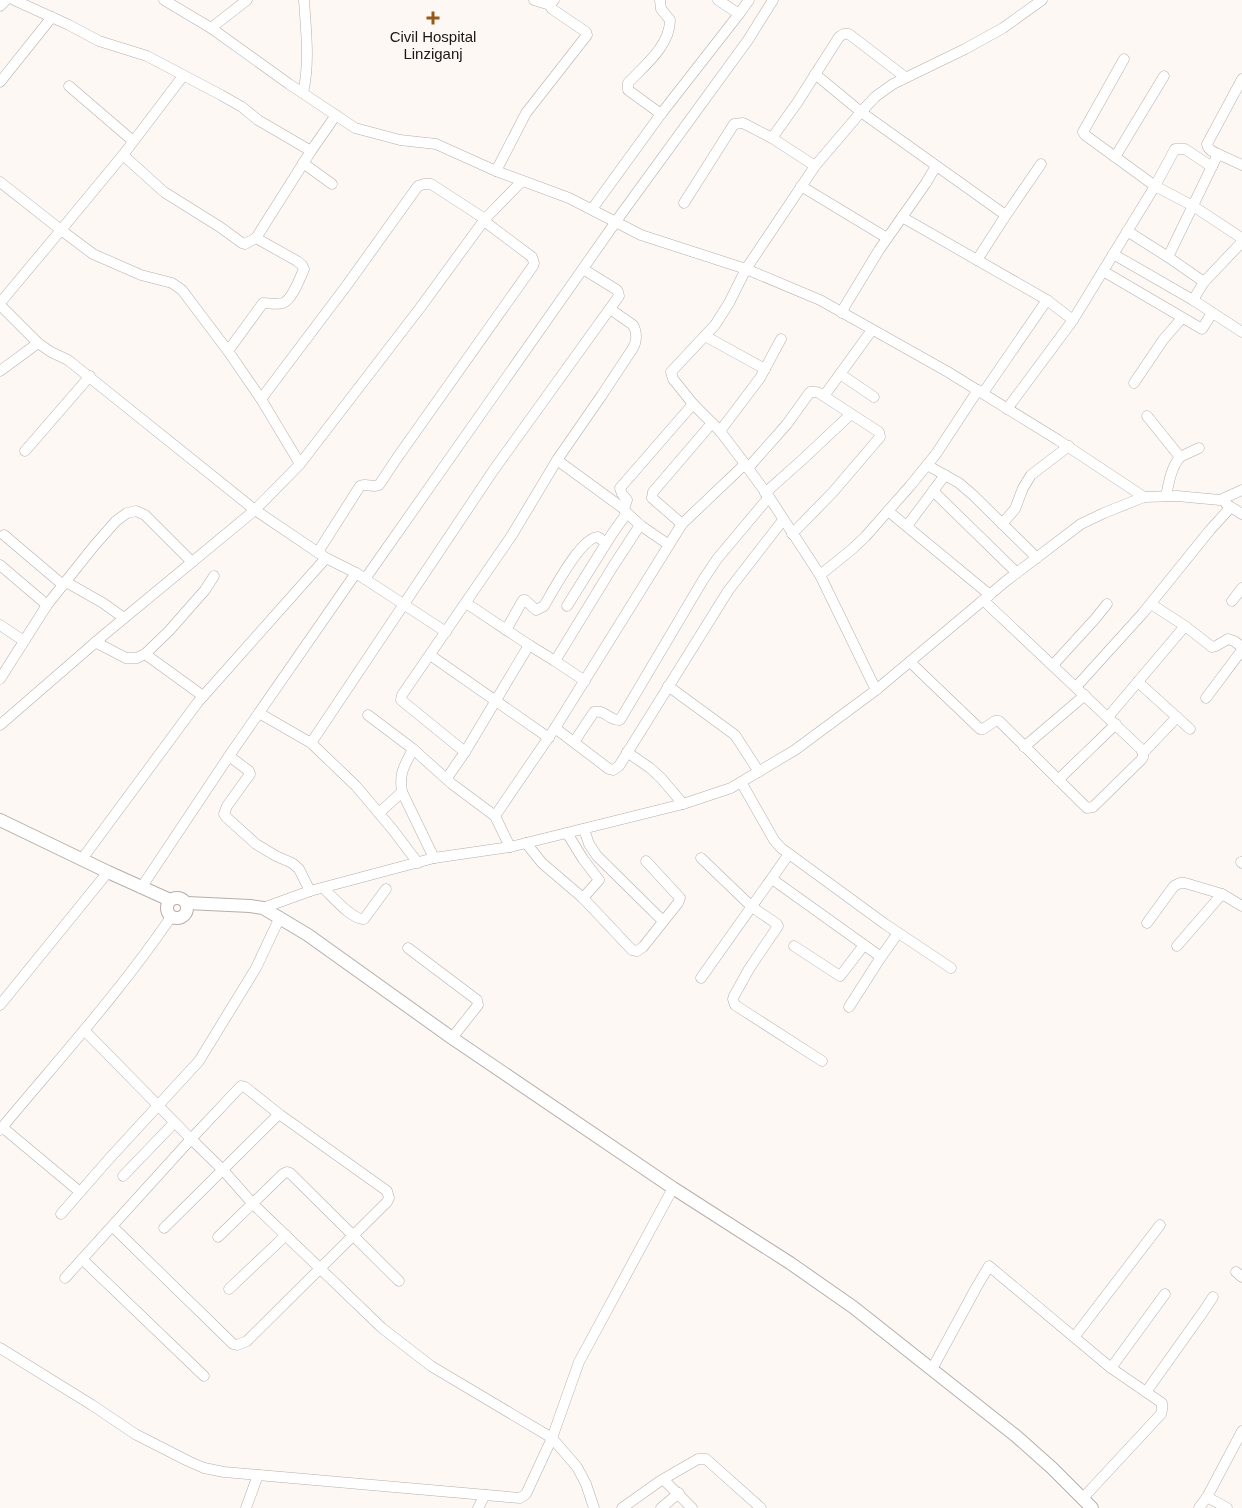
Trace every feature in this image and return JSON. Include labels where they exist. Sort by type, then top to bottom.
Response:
[{"type":"main road","points":[[0,820],[170,900],[181,898],[187,903],[264,908],[280,917],[322,944],[452,1038],[673,1188],[820,1284],[877,1325],[1016,1436],[1092,1508]]},
{"type":"main road","points":[[170,900],[167,908],[171,916],[178,918],[184,916],[188,910],[187,903]]},
{"type":"street","points":[[0,6],[6,0]]},
{"type":"street","points":[[14,0],[100,41],[147,56],[235,103],[258,120],[311,151]]},
{"type":"street","points":[[164,0],[211,28],[355,128],[400,140],[436,144],[496,171],[569,198],[641,235],[746,269],[820,300],[1008,409],[1068,446],[1144,497]]},
{"type":"street","points":[[211,28],[247,0]]},
{"type":"street","points":[[303,93],[306,79],[307,46],[304,0]]},
{"type":"street","points":[[496,171],[526,113],[587,35],[586,32],[552,9],[552,3],[534,0]]},
{"type":"street","points":[[660,0],[661,9],[670,20],[668,30],[661,47],[627,86],[628,90],[661,114]]},
{"type":"street","points":[[718,0],[739,14]]},
{"type":"street","points":[[592,209],[661,114],[749,0]]},
{"type":"street","points":[[365,579],[582,269],[748,40],[773,0]]},
{"type":"street","points":[[876,690],[820,575],[746,466],[720,431],[693,404],[673,379],[671,372],[715,325],[729,303],[746,269],[814,166],[861,112],[893,84],[965,49],[1002,28],[1042,0]]},
{"type":"street","points":[[0,82],[52,17]]},
{"type":"street","points":[[772,138],[839,37],[846,33],[906,77]]},
{"type":"street","points":[[1124,60],[1082,132],[1155,186],[1193,206],[1241,239],[1240,244],[1204,282],[1193,300]]},
{"type":"street","points":[[815,74],[861,112],[1004,214],[1004,218]]},
{"type":"street","points":[[183,76],[123,155],[0,304],[38,343],[50,352],[72,362],[255,510],[322,555],[356,573],[446,632]]},
{"type":"street","points":[[1115,157],[1164,76]]},
{"type":"street","points":[[1242,78],[1207,144],[1207,148],[1210,150],[1242,165]]},
{"type":"street","points":[[69,86],[133,141]]},
{"type":"street","points":[[123,155],[164,192],[245,244],[256,238],[336,115]]},
{"type":"street","points":[[684,203],[734,124],[743,123],[772,138],[814,166]]},
{"type":"street","points":[[1008,409],[1073,320],[1155,186],[1175,149],[1185,149],[1212,167]]},
{"type":"street","points":[[1168,257],[1218,154]]},
{"type":"street","points":[[303,163],[332,184]]},
{"type":"street","points":[[977,260],[1041,164]]},
{"type":"street","points":[[842,313],[844,306],[887,238],[936,166]]},
{"type":"street","points":[[0,725],[95,642],[255,510],[300,464],[420,308],[484,220],[522,181]]},
{"type":"street","points":[[0,182],[93,254],[142,275],[178,286],[228,351],[261,399],[300,464]]},
{"type":"street","points":[[82,859],[203,696],[322,555],[360,486],[376,487],[379,485],[533,266],[532,257],[484,220],[431,184],[418,186],[347,285],[261,399]]},
{"type":"street","points":[[801,186],[887,238]]},
{"type":"street","points":[[902,217],[1047,300],[1073,320]]},
{"type":"street","points":[[1127,231],[1204,282]]},
{"type":"street","points":[[228,351],[263,303],[281,304],[286,302],[304,269],[298,261],[256,238]]},
{"type":"street","points":[[1114,254],[1193,300],[1242,332]]},
{"type":"street","points":[[311,743],[493,472],[619,296],[618,292],[582,269]]},
{"type":"street","points":[[1103,271],[1202,329],[1212,313]]},
{"type":"street","points":[[820,575],[850,551],[888,511],[927,465],[1047,300]]},
{"type":"street","points":[[465,752],[401,700],[402,695],[512,536],[557,460],[636,343],[633,325],[610,309]]},
{"type":"street","points":[[1134,383],[1163,340],[1182,318]]},
{"type":"street","points":[[824,396],[872,330]]},
{"type":"street","points":[[705,336],[764,370]]},
{"type":"street","points":[[720,431],[760,378],[781,339]]},
{"type":"street","points":[[0,371],[38,343]]},
{"type":"street","points":[[840,374],[874,397]]},
{"type":"street","points":[[25,451],[90,376]]},
{"type":"street","points":[[495,816],[549,738],[682,524],[746,466],[787,424],[810,392],[816,392],[879,432],[880,437],[833,492],[792,534]]},
{"type":"street","points":[[567,606],[626,511],[627,500],[620,490],[622,486],[693,404]]},
{"type":"street","points":[[574,742],[596,711],[600,711],[615,720],[620,720],[702,580],[717,559],[767,495],[851,414]]},
{"type":"street","points":[[1147,416],[1180,457]]},
{"type":"street","points":[[682,524],[652,498],[653,492],[712,423]]},
{"type":"street","points":[[1002,524],[1015,509],[1023,488],[1031,475],[1068,446]]},
{"type":"street","points":[[1166,496],[1173,468],[1180,457],[1200,448]]},
{"type":"street","points":[[557,460],[626,511],[640,525],[669,545]]},
{"type":"street","points":[[927,465],[959,483],[973,494],[1037,558]]},
{"type":"street","points":[[907,526],[945,475]]},
{"type":"street","points":[[1220,500],[1242,490]]},
{"type":"street","points":[[933,491],[1017,573]]},
{"type":"street","points":[[264,908],[310,891],[418,862],[510,847],[683,804],[731,788],[794,750],[876,690],[987,597],[1081,524],[1144,497],[1166,496],[1220,500],[1242,514]]},
{"type":"street","points":[[1076,687],[1151,604],[1210,530],[1231,507]]},
{"type":"street","points":[[0,679],[47,605],[116,521],[127,513],[136,511],[145,515],[192,562]]},
{"type":"street","points":[[888,511],[987,597],[1052,665],[1112,720],[1143,753]]},
{"type":"street","points":[[555,728],[609,769],[613,770],[619,766],[728,590],[783,520]]},
{"type":"street","points":[[555,661],[640,525]]},
{"type":"street","points":[[4,536],[64,584],[103,603],[124,618]]},
{"type":"street","points":[[506,630],[523,600],[536,610],[544,606],[576,553],[590,539],[598,537],[606,543]]},
{"type":"street","points":[[0,564],[47,605]]},
{"type":"street","points":[[141,888],[258,713],[356,573]]},
{"type":"street","points":[[95,642],[126,658],[137,658],[145,654],[169,631],[205,590],[214,576]]},
{"type":"street","points":[[1232,601],[1242,588]]},
{"type":"street","points":[[466,602],[529,646],[585,681]]},
{"type":"street","points":[[1052,665],[1107,604]]},
{"type":"street","points":[[1151,604],[1185,626],[1212,647],[1228,639],[1234,641],[1242,648],[1206,698]]},
{"type":"street","points":[[0,625],[24,642]]},
{"type":"street","points":[[1058,780],[1112,720],[1138,682],[1185,626]]},
{"type":"street","points":[[447,778],[465,752],[529,646]]},
{"type":"street","points":[[145,654],[203,696]]},
{"type":"street","points":[[430,655],[549,738]]},
{"type":"street","points":[[910,662],[980,729],[984,729],[995,721],[999,721],[1087,808],[1093,807],[1141,760],[1143,753],[1177,717]]},
{"type":"street","points":[[1138,682],[1190,729]]},
{"type":"street","points":[[668,686],[735,735],[759,772]]},
{"type":"street","points":[[1024,747],[1084,695]]},
{"type":"street","points":[[258,713],[311,743],[356,786],[418,862]]},
{"type":"street","points":[[368,715],[413,748],[452,784],[495,816],[510,847]]},
{"type":"street","points":[[413,748],[401,771],[402,792],[434,858]]},
{"type":"street","points":[[627,752],[656,773],[683,804]]},
{"type":"street","points":[[229,756],[249,771],[250,774],[227,806],[224,814],[256,844],[299,868],[310,891]]},
{"type":"street","points":[[741,782],[774,840],[789,854],[898,933],[951,968]]},
{"type":"street","points":[[378,813],[402,792]]},
{"type":"street","points":[[584,829],[589,844],[598,856],[663,921]]},
{"type":"street","points":[[568,833],[583,859],[599,880],[583,898]]},
{"type":"street","points":[[526,843],[549,870],[583,898],[632,950],[636,951],[643,947],[678,904],[680,898],[646,861]]},
{"type":"street","points":[[701,978],[789,854]]},
{"type":"street","points":[[701,858],[752,907],[778,926],[749,969],[734,996],[735,1005],[822,1061]]},
{"type":"street","points":[[0,1005],[108,872]]},
{"type":"street","points":[[772,879],[881,957]]},
{"type":"street","points":[[1147,922],[1174,886],[1180,883],[1222,894],[1242,906]]},
{"type":"street","points":[[323,888],[360,920],[364,919],[386,889]]},
{"type":"street","points":[[1177,946],[1222,894]]},
{"type":"street","points":[[80,1192],[1,1129],[84,1030],[154,942],[171,916]]},
{"type":"street","points":[[61,1214],[199,1061],[256,968],[280,917]]},
{"type":"street","points":[[849,1007],[898,933]]},
{"type":"street","points":[[794,946],[841,976],[864,945]]},
{"type":"street","points":[[408,948],[476,1000],[478,1005],[452,1038]]},
{"type":"street","points":[[84,1030],[174,1123],[223,1170],[253,1204],[382,1328],[431,1366],[552,1438],[577,1467],[586,1484],[594,1508]]},
{"type":"street","points":[[65,1278],[190,1139],[241,1086],[245,1087],[279,1114],[387,1191],[389,1198],[354,1236],[247,1341],[237,1345],[233,1344],[112,1226]]},
{"type":"street","points":[[164,1228],[279,1114]]},
{"type":"street","points":[[123,1176],[174,1123]]},
{"type":"street","points":[[218,1237],[287,1172],[400,1281]]},
{"type":"street","points":[[0,1348],[135,1434],[204,1468],[224,1472],[516,1498],[523,1497],[552,1438],[579,1362],[673,1188]]},
{"type":"street","points":[[1075,1336],[1160,1225]]},
{"type":"street","points":[[229,1289],[286,1235]]},
{"type":"street","points":[[82,1259],[204,1376]]},
{"type":"street","points":[[932,1369],[989,1266],[1111,1368],[1162,1404],[1160,1414],[1083,1498]]},
{"type":"street","points":[[1111,1368],[1166,1294]]},
{"type":"street","points":[[1146,1392],[1213,1297]]},
{"type":"street","points":[[1198,1508],[1207,1497],[1242,1431]]},
{"type":"street","points":[[622,1508],[698,1459],[706,1459],[761,1508]]},
{"type":"street","points":[[246,1508],[258,1475]]},
{"type":"street","points":[[664,1480],[692,1508]]},
{"type":"street","points":[[661,1508],[678,1493]]},
{"type":"street","points":[[478,1508],[485,1495]]},
{"type":"street","points":[[1207,1497],[1227,1508]]},
{"type":"place","name":"Civil Hospital Linziganj","points":[[433,18]]}]
